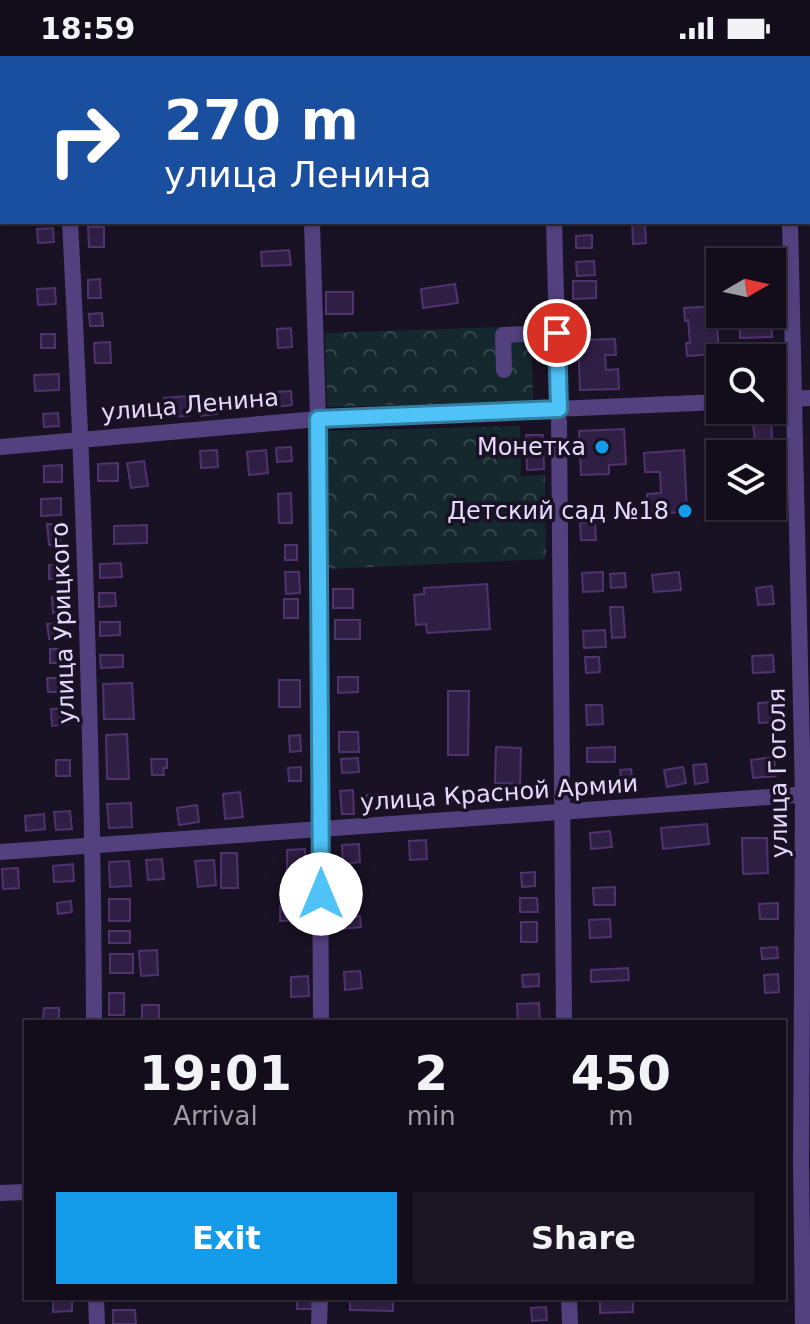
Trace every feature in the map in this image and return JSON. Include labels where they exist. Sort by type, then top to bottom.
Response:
[{"type":"street","name":"улица Урицкого","points":[[70,224],[81,439],[93,844],[94,1020]]},
{"type":"street","points":[[312,224],[318,419],[321,1020]]},
{"type":"street","points":[[554,224],[559,415],[564,1020]]},
{"type":"street","name":"улица Гоголя","points":[[790,224],[802,399],[807,794],[798,1162],[803,1324]]},
{"type":"street","points":[[504,370],[503,335],[557,333]]},
{"type":"street","name":"улица Ленина","points":[[0,447],[318,419],[559,415],[706,403]]},
{"type":"street","name":"улица Красной Армии","points":[[0,852],[807,794]]},
{"type":"street","points":[[0,1193],[24,1192]]},
{"type":"street","points":[[96,1300],[97,1324]]},
{"type":"street","points":[[319,1324],[320,1300]]},
{"type":"street","points":[[569,1300],[570,1324]]},
{"type":"green space","points":[[531,326],[533,401],[327,407],[325,333]]},
{"type":"green space","points":[[520,426],[521,476],[545,475],[546,559],[325,569],[324,431]]},
{"type":"building","points":[[632,224],[645,224],[646,243],[633,244]]},
{"type":"building","points":[[88,227],[104,227],[104,247],[89,247]]},
{"type":"building","points":[[53,228],[54,242],[38,243],[37,229]]},
{"type":"building","points":[[592,235],[592,248],[576,248],[576,236]]},
{"type":"building","points":[[289,250],[291,265],[262,266],[261,252]]},
{"type":"building","points":[[594,261],[595,275],[577,276],[576,262]]},
{"type":"building","points":[[100,279],[101,298],[88,298],[88,280]]},
{"type":"building","points":[[573,281],[596,281],[596,298],[573,299]]},
{"type":"building","points":[[455,284],[458,303],[423,308],[421,289]]},
{"type":"building","points":[[55,288],[56,304],[38,305],[37,289]]},
{"type":"building","points":[[326,292],[353,292],[353,314],[326,314]]},
{"type":"building","points":[[706,307],[706,328],[717,328],[718,344],[706,344],[706,355],[687,356],[686,343],[690,343],[684,308]]},
{"type":"building","points":[[102,313],[103,326],[90,326],[89,314]]},
{"type":"building","points":[[291,328],[292,347],[278,348],[277,329]]},
{"type":"building","points":[[740,328],[772,328],[772,337],[740,338]]},
{"type":"building","points":[[41,334],[55,334],[55,348],[41,348]]},
{"type":"building","points":[[615,339],[616,355],[605,355],[606,370],[618,369],[619,389],[580,390],[578,340]]},
{"type":"building","points":[[110,342],[111,363],[95,363],[94,343]]},
{"type":"building","points":[[59,374],[59,390],[35,391],[34,375]]},
{"type":"building","points":[[291,391],[292,405],[277,407],[275,392]]},
{"type":"building","points":[[186,396],[188,416],[165,417],[164,398]]},
{"type":"building","points":[[216,401],[217,414],[201,416],[199,403]]},
{"type":"building","points":[[58,413],[59,426],[44,427],[43,414]]},
{"type":"building","points":[[753,424],[771,424],[772,439],[755,440]]},
{"type":"building","name":"Монетка","points":[[624,429],[626,464],[609,465],[609,474],[581,475],[579,431]]},
{"type":"building","points":[[526,435],[543,435],[544,469],[527,470]]},
{"type":"building","points":[[291,447],[292,461],[277,462],[276,448]]},
{"type":"building","points":[[217,450],[218,467],[201,468],[200,451]]},
{"type":"building","points":[[266,450],[268,473],[249,475],[247,452]]},
{"type":"building","points":[[684,450],[687,512],[648,514],[647,494],[661,493],[660,472],[645,472],[644,453]]},
{"type":"building","points":[[144,461],[148,486],[131,488],[127,463]]},
{"type":"building","points":[[118,463],[118,481],[98,481],[98,464]]},
{"type":"building","points":[[62,465],[62,482],[44,482],[44,466]]},
{"type":"building","points":[[291,493],[292,523],[279,523],[278,494]]},
{"type":"building","points":[[61,498],[61,515],[41,516],[41,499]]},
{"type":"building","points":[[595,522],[596,540],[581,540],[580,523]]},
{"type":"building","points":[[47,524],[59,524],[61,544],[49,545]]},
{"type":"building","points":[[147,525],[147,543],[114,544],[114,526]]},
{"type":"building","points":[[285,545],[297,545],[297,560],[285,560]]},
{"type":"building","points":[[121,563],[122,577],[100,578],[100,564]]},
{"type":"building","points":[[64,564],[65,578],[49,579],[49,565]]},
{"type":"building","points":[[285,572],[299,572],[300,593],[286,594]]},
{"type":"building","points":[[603,572],[603,591],[583,592],[582,573]]},
{"type":"building","points":[[679,572],[681,590],[654,592],[652,575]]},
{"type":"building","points":[[625,573],[626,587],[611,588],[610,574]]},
{"type":"building","points":[[487,584],[490,629],[427,633],[426,624],[416,625],[414,595],[424,594],[424,588]]},
{"type":"building","points":[[772,586],[774,604],[758,605],[756,588]]},
{"type":"building","points":[[333,589],[353,589],[353,608],[333,608]]},
{"type":"building","points":[[99,593],[115,593],[116,606],[99,607]]},
{"type":"building","points":[[66,596],[67,612],[53,613],[52,597]]},
{"type":"building","points":[[284,599],[298,599],[298,618],[284,618]]},
{"type":"building","points":[[610,607],[623,607],[625,637],[612,638]]},
{"type":"building","points":[[335,620],[360,620],[360,639],[335,639]]},
{"type":"building","points":[[100,622],[120,622],[120,635],[100,636]]},
{"type":"building","points":[[64,623],[65,638],[49,639],[47,624]]},
{"type":"building","points":[[605,630],[606,647],[584,648],[583,631]]},
{"type":"building","points":[[50,649],[65,649],[65,663],[50,663]]},
{"type":"building","points":[[100,655],[123,655],[123,667],[101,668]]},
{"type":"building","points":[[773,655],[774,672],[753,673],[752,656]]},
{"type":"building","points":[[585,657],[599,657],[600,672],[586,673]]},
{"type":"building","points":[[338,677],[358,677],[358,692],[338,693]]},
{"type":"building","points":[[47,678],[66,678],[67,692],[48,692]]},
{"type":"building","points":[[279,680],[300,680],[300,707],[279,707]]},
{"type":"building","points":[[132,683],[134,719],[104,719],[103,684]]},
{"type":"building","points":[[448,691],[469,691],[468,755],[448,755]]},
{"type":"building","points":[[775,702],[776,722],[759,723],[758,703]]},
{"type":"building","points":[[586,705],[602,705],[603,724],[587,725]]},
{"type":"building","points":[[66,708],[68,724],[52,726],[51,709]]},
{"type":"building","points":[[339,732],[358,732],[359,752],[339,752]]},
{"type":"building","points":[[127,734],[129,779],[107,779],[106,735]]},
{"type":"building","points":[[300,735],[301,751],[290,752],[289,736]]},
{"type":"building","points":[[496,747],[521,748],[520,784],[495,783]]},
{"type":"building","points":[[615,747],[615,762],[587,762],[587,748]]},
{"type":"building","points":[[774,757],[776,776],[753,778],[751,760]]},
{"type":"building","points":[[358,758],[359,772],[342,773],[341,759]]},
{"type":"building","points":[[151,759],[167,759],[164,775],[152,775]]},
{"type":"building","points":[[56,760],[70,760],[70,776],[56,776]]},
{"type":"building","points":[[706,764],[708,782],[695,784],[693,765]]},
{"type":"building","points":[[301,767],[301,781],[289,781],[288,768]]},
{"type":"building","points":[[683,767],[686,783],[667,787],[664,770]]},
{"type":"building","points":[[631,769],[634,788],[622,789],[620,770]]},
{"type":"building","points":[[353,790],[354,814],[342,814],[340,791]]},
{"type":"building","points":[[240,792],[243,817],[225,819],[223,794]]},
{"type":"building","points":[[382,794],[383,809],[368,811],[367,795]]},
{"type":"building","points":[[131,803],[132,827],[109,828],[107,804]]},
{"type":"building","points":[[197,805],[199,822],[179,825],[177,808]]},
{"type":"building","points":[[70,811],[72,829],[56,830],[54,812]]},
{"type":"building","points":[[44,814],[45,829],[26,831],[25,816]]},
{"type":"building","points":[[707,824],[709,844],[663,849],[661,828]]},
{"type":"building","points":[[610,831],[612,847],[591,849],[590,833]]},
{"type":"building","points":[[742,838],[767,838],[768,873],[743,874]]},
{"type":"building","points":[[426,840],[427,859],[410,860],[409,841]]},
{"type":"building","points":[[359,844],[360,862],[343,864],[342,845]]},
{"type":"building","points":[[305,849],[306,873],[287,873],[287,850]]},
{"type":"building","points":[[221,853],[237,853],[238,888],[221,888]]},
{"type":"building","points":[[162,859],[164,879],[148,880],[146,860]]},
{"type":"building","points":[[214,860],[216,885],[198,887],[195,861]]},
{"type":"building","points":[[129,861],[131,886],[110,887],[109,862]]},
{"type":"building","points":[[73,864],[74,881],[54,882],[53,866]]},
{"type":"building","points":[[18,868],[19,888],[3,889],[2,869]]},
{"type":"building","points":[[535,872],[535,886],[522,887],[521,873]]},
{"type":"building","points":[[359,884],[359,901],[344,901],[344,885]]},
{"type":"building","points":[[615,887],[615,905],[594,905],[593,888]]},
{"type":"building","points":[[520,898],[537,898],[538,912],[520,912]]},
{"type":"building","points":[[109,899],[130,899],[130,921],[109,921]]},
{"type":"building","points":[[71,901],[72,912],[58,914],[57,903]]},
{"type":"building","points":[[778,903],[778,919],[760,919],[759,904]]},
{"type":"building","points":[[307,905],[307,920],[280,921],[280,906]]},
{"type":"building","points":[[360,916],[361,927],[342,929],[341,918]]},
{"type":"building","points":[[610,919],[611,937],[590,938],[589,920]]},
{"type":"building","points":[[521,922],[537,922],[537,942],[521,942]]},
{"type":"building","points":[[109,931],[130,931],[130,943],[109,943]]},
{"type":"building","points":[[777,947],[778,958],[762,959],[761,948]]},
{"type":"building","points":[[157,950],[158,975],[141,976],[139,951]]},
{"type":"building","points":[[110,954],[133,954],[133,973],[110,973]]},
{"type":"building","points":[[628,968],[629,980],[591,982],[591,970]]},
{"type":"building","points":[[360,971],[362,988],[345,990],[344,972]]},
{"type":"building","points":[[539,974],[539,986],[523,987],[522,975]]},
{"type":"building","points":[[778,974],[779,992],[765,993],[764,975]]},
{"type":"building","points":[[308,976],[309,996],[291,997],[291,977]]},
{"type":"building","points":[[109,993],[124,993],[124,1015],[109,1015]]},
{"type":"building","points":[[539,1003],[540,1020],[518,1020],[517,1004]]},
{"type":"building","points":[[142,1005],[159,1005],[159,1020],[142,1020]]},
{"type":"building","points":[[44,1008],[59,1008],[59,1020],[43,1019]]},
{"type":"building","points":[[53,1300],[72,1300],[72,1311],[53,1312]]},
{"type":"building","points":[[297,1300],[312,1300],[312,1309],[297,1309]]},
{"type":"building","points":[[350,1300],[393,1300],[393,1311],[350,1310]]},
{"type":"building","points":[[600,1300],[633,1300],[633,1312],[600,1313]]},
{"type":"building","points":[[546,1307],[547,1320],[532,1321],[531,1308]]},
{"type":"building","points":[[113,1310],[135,1310],[136,1324],[113,1324]]},
{"type":"place","name":"Монетка","points":[[602,447]]},
{"type":"place","name":"Детский сад №18","points":[[685,511]]},
{"type":"route","points":[[321,894],[318,419],[559,409],[557,333]]}]
